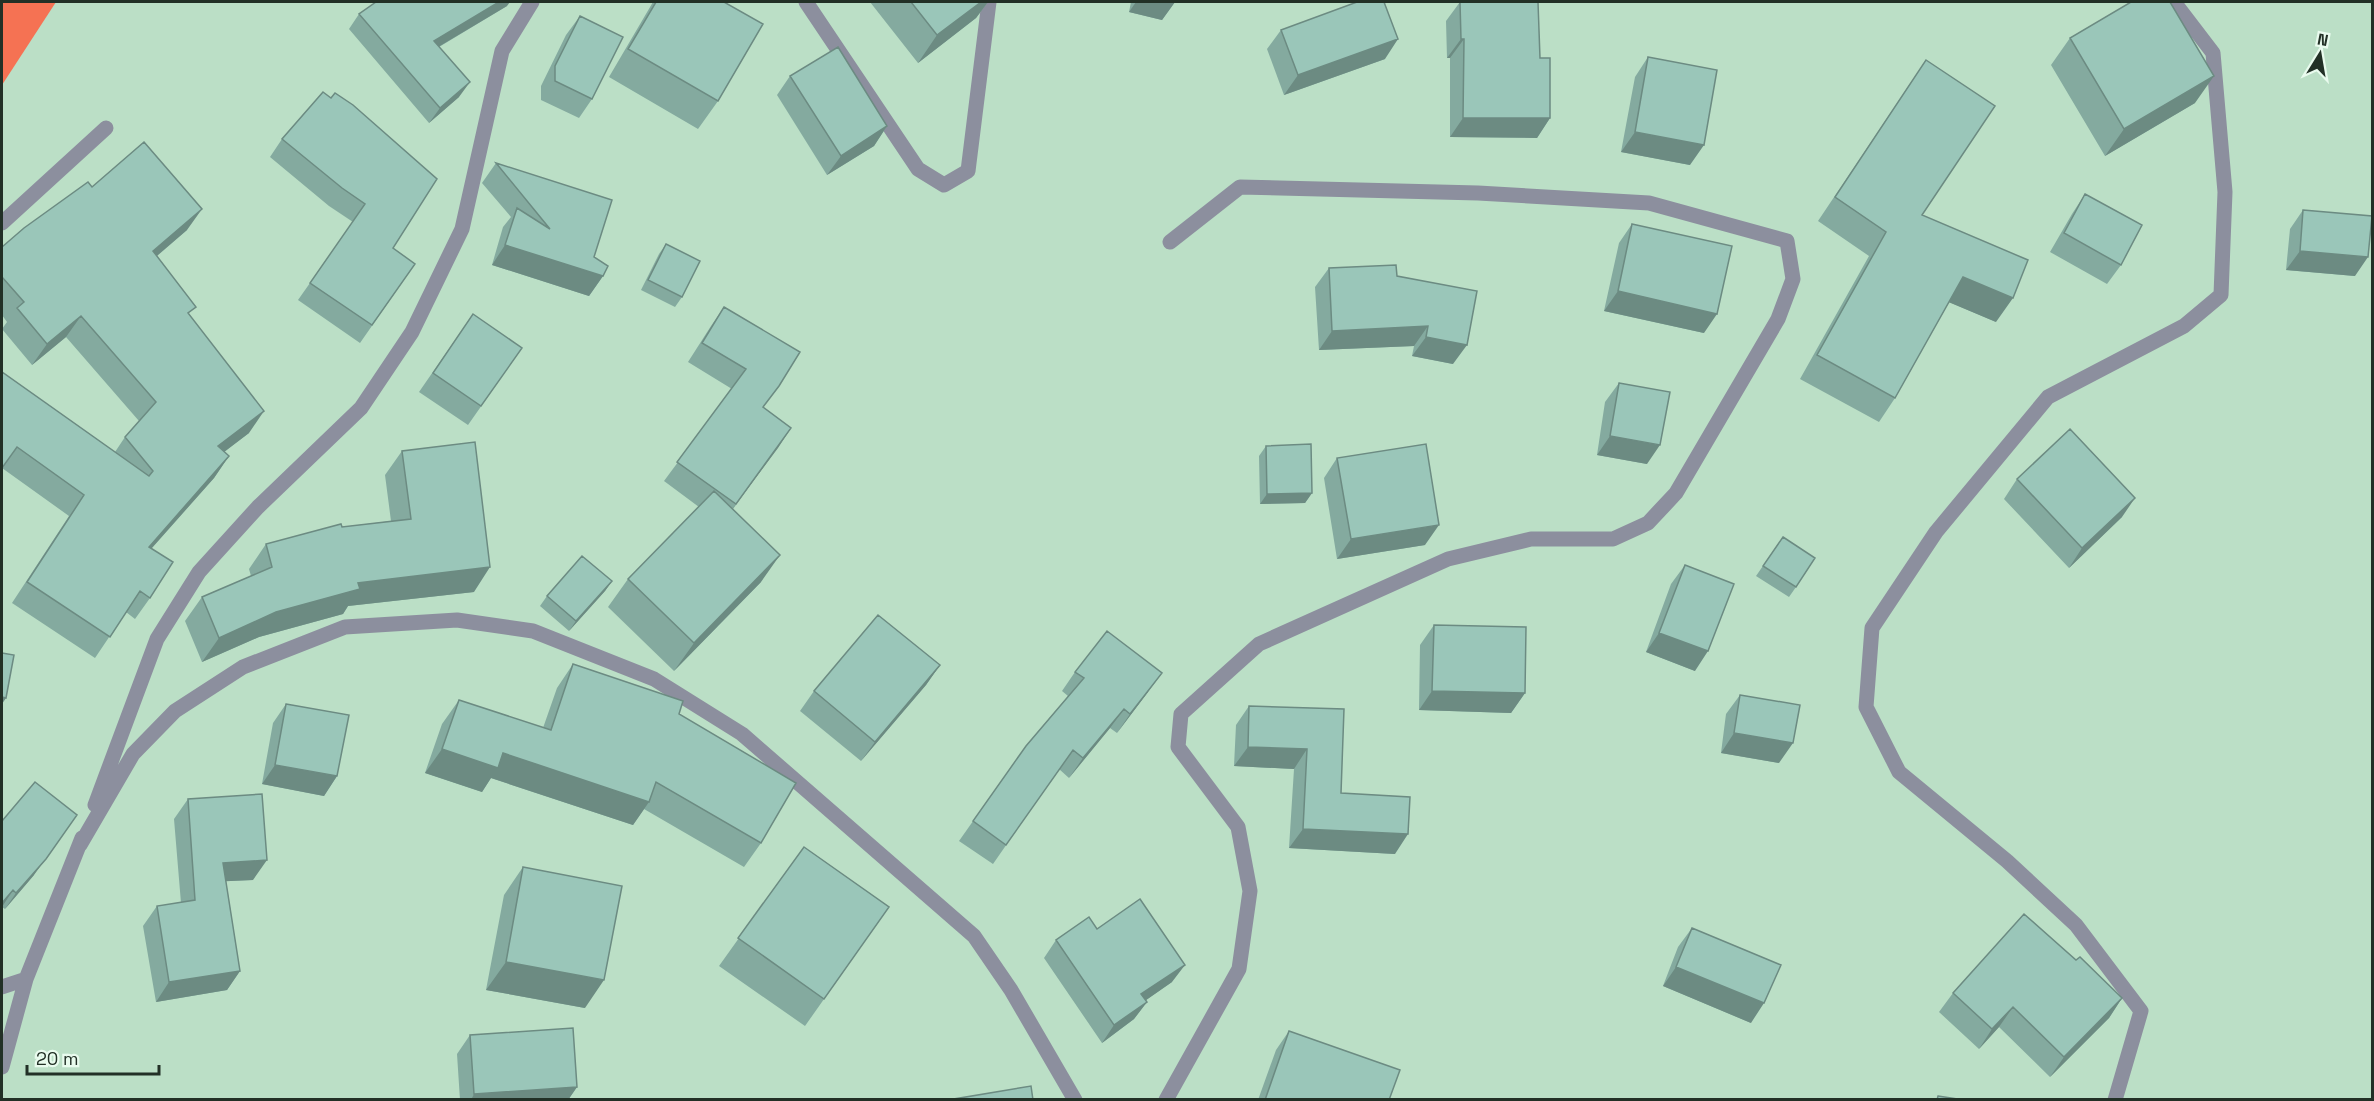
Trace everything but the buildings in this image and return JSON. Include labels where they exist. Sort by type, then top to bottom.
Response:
[{"type":"street","points":[[2,1067],[27,980],[157,639],[199,572],[258,507],[361,408],[412,332],[462,230],[502,51],[532,2]]},
{"type":"street","points":[[806,2],[918,169],[944,185],[968,171],[989,2]]},
{"type":"street","points":[[2115,1100],[2141,1011],[2076,925],[2007,861],[1899,772],[1866,707],[1872,628],[1936,532],[2048,397],[2184,326],[2221,295],[2225,192],[2213,53],[2174,2]]},
{"type":"street","points":[[2,223],[106,128]]},
{"type":"street","points":[[1166,1100],[1239,969],[1250,891],[1238,827],[1178,747],[1181,714],[1259,644],[1448,559],[1531,539],[1613,539],[1648,523],[1676,493],[1779,319],[1793,279],[1787,241],[1649,203],[1490,194],[1240,187],[1170,242]]},
{"type":"street","points":[[80,845],[134,754],[175,711],[243,667],[345,627],[457,620],[532,631],[654,679],[742,734],[974,936],[1011,990],[1075,1100]]},
{"type":"street","points":[[2,987],[27,980]]},
{"type":"shaded area","points":[[2,2],[56,2],[2,85]]}]
